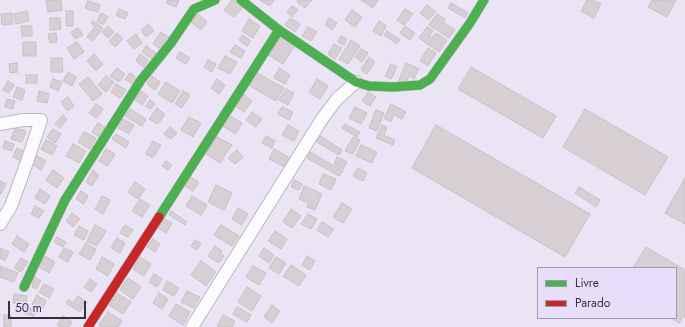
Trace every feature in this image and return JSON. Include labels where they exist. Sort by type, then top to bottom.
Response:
[{"type":"street","points":[[24,288],[66,200],[141,80],[171,43],[194,9],[215,0]]},
{"type":"street","points":[[241,0],[279,30],[356,82],[369,86],[394,87],[420,85],[430,79],[470,23],[484,0]]},
{"type":"street","points":[[88,327],[279,30]]},
{"type":"street","points":[[192,327],[322,119],[337,99],[356,82]]},
{"type":"street","points":[[0,124],[23,120],[41,120],[11,206],[0,224]]},
{"type":"building","points":[[46,0],[61,0],[62,10],[48,12]]},
{"type":"building","points":[[168,0],[179,0],[176,7],[166,3]]},
{"type":"building","points":[[232,0],[243,7],[234,17],[224,10]]},
{"type":"building","points":[[260,0],[274,0],[270,6]]},
{"type":"building","points":[[298,0],[312,0],[305,8],[297,2]]},
{"type":"building","points":[[361,0],[378,0],[373,8]]},
{"type":"building","points":[[587,0],[592,0],[601,4],[594,18],[581,11]]},
{"type":"building","points":[[652,0],[676,0],[667,17],[648,7]]},
{"type":"building","points":[[88,1],[100,5],[98,12],[85,8]]},
{"type":"building","points":[[451,3],[468,13],[465,18],[448,8]]},
{"type":"building","points":[[427,5],[436,12],[428,20],[420,13]]},
{"type":"building","points":[[292,6],[298,10],[292,17],[287,12]]},
{"type":"building","points":[[119,9],[128,13],[125,19],[116,15]]},
{"type":"building","points":[[405,9],[413,14],[404,25],[397,20]]},
{"type":"building","points":[[352,10],[362,17],[355,27],[345,20]]},
{"type":"building","points":[[27,11],[29,21],[16,24],[14,14]]},
{"type":"building","points":[[66,11],[73,11],[73,26],[66,26]]},
{"type":"building","points":[[12,13],[13,24],[2,25],[1,14]]},
{"type":"building","points":[[101,13],[108,17],[103,25],[97,21]]},
{"type":"building","points":[[198,14],[207,22],[201,30],[191,22]]},
{"type":"building","points":[[437,14],[445,19],[443,22],[455,30],[449,38],[429,25]]},
{"type":"building","points":[[50,18],[60,18],[61,29],[50,30]]},
{"type":"building","points":[[290,18],[300,24],[295,32],[285,25]]},
{"type":"building","points":[[329,18],[337,23],[332,30],[325,25]]},
{"type":"building","points":[[249,19],[260,26],[253,38],[242,31]]},
{"type":"building","points":[[93,21],[103,28],[93,41],[87,37],[95,26],[91,23]]},
{"type":"building","points":[[379,21],[386,26],[381,36],[373,31]]},
{"type":"building","points":[[148,24],[154,31],[146,37],[141,30]]},
{"type":"building","points":[[21,26],[32,26],[32,36],[22,36]]},
{"type":"building","points":[[108,26],[114,32],[108,38],[102,32]]},
{"type":"building","points":[[405,26],[415,33],[410,40],[400,33]]},
{"type":"building","points":[[308,27],[317,32],[311,41],[302,36]]},
{"type":"building","points":[[427,27],[433,31],[429,36],[432,38],[436,33],[447,40],[439,52],[419,38]]},
{"type":"building","points":[[78,28],[83,35],[75,39],[71,32]]},
{"type":"building","points":[[387,31],[400,40],[397,44],[384,35]]},
{"type":"building","points":[[161,32],[169,37],[161,49],[153,44]]},
{"type":"building","points":[[56,33],[57,42],[50,43],[48,34]]},
{"type":"building","points":[[117,33],[123,39],[115,47],[109,41]]},
{"type":"building","points":[[136,34],[142,43],[134,49],[127,41]]},
{"type":"building","points":[[279,34],[295,45],[283,64],[267,54]]},
{"type":"building","points":[[243,35],[251,41],[247,46],[239,40]]},
{"type":"building","points":[[341,36],[347,39],[344,45],[338,42]]},
{"type":"building","points":[[351,40],[360,46],[348,64],[339,59]]},
{"type":"building","points":[[23,42],[36,42],[36,56],[23,56]]},
{"type":"building","points":[[77,42],[84,52],[74,59],[67,48]]},
{"type":"building","points":[[334,44],[342,48],[335,59],[328,54]]},
{"type":"building","points":[[235,45],[245,51],[241,58],[230,52]]},
{"type":"building","points":[[146,46],[156,53],[152,59],[142,52]]},
{"type":"building","points":[[428,48],[436,53],[428,66],[420,61]]},
{"type":"building","points":[[361,49],[368,53],[362,62],[355,57]]},
{"type":"building","points":[[180,52],[190,58],[186,64],[176,58]]},
{"type":"building","points":[[94,54],[103,64],[96,71],[87,61]]},
{"type":"building","points":[[140,54],[148,60],[144,67],[136,61]]},
{"type":"building","points":[[225,56],[237,62],[230,74],[218,68]]},
{"type":"building","points":[[369,57],[375,62],[367,74],[361,70]]},
{"type":"building","points":[[51,58],[62,58],[63,72],[51,72]]},
{"type":"building","points":[[208,60],[216,64],[212,72],[204,67]]},
{"type":"building","points":[[17,63],[18,72],[10,73],[9,64]]},
{"type":"building","points":[[406,63],[419,69],[414,79],[409,76],[404,85],[398,82]]},
{"type":"building","points":[[391,64],[397,67],[391,79],[385,76]]},
{"type":"building","points":[[471,67],[556,116],[543,138],[458,89]]},
{"type":"building","points":[[117,68],[125,74],[119,82],[110,76]]},
{"type":"building","points":[[279,68],[290,75],[285,84],[274,78]]},
{"type":"building","points":[[252,70],[284,88],[276,101],[245,83]]},
{"type":"building","points":[[68,72],[76,77],[72,86],[63,81]]},
{"type":"building","points":[[130,73],[138,79],[133,85],[125,79]]},
{"type":"building","points":[[26,75],[37,75],[37,83],[26,83]]},
{"type":"building","points":[[106,76],[114,82],[106,92],[98,85]]},
{"type":"building","points":[[152,76],[160,82],[155,90],[147,84]]},
{"type":"building","points":[[88,77],[102,94],[93,101],[79,84]]},
{"type":"building","points":[[53,79],[62,82],[58,91],[50,87]]},
{"type":"building","points":[[217,79],[225,85],[219,94],[211,88]]},
{"type":"building","points":[[317,79],[328,86],[320,99],[309,92]]},
{"type":"building","points":[[8,81],[14,85],[9,93],[3,90]]},
{"type":"building","points":[[166,82],[180,91],[172,103],[158,94]]},
{"type":"building","points":[[116,84],[126,90],[120,98],[111,92]]},
{"type":"building","points":[[17,87],[25,90],[22,100],[13,97]]},
{"type":"building","points":[[286,89],[294,93],[288,105],[279,100]]},
{"type":"building","points":[[39,91],[49,94],[47,103],[37,101]]},
{"type":"building","points":[[141,91],[148,96],[142,105],[135,100]]},
{"type":"building","points":[[183,91],[190,95],[182,108],[175,104]]},
{"type":"building","points":[[368,92],[376,97],[370,106],[362,101]]},
{"type":"building","points":[[244,95],[252,101],[244,112],[235,106]]},
{"type":"building","points":[[68,97],[74,106],[67,111],[61,102]]},
{"type":"building","points":[[7,99],[15,101],[13,109],[5,107]]},
{"type":"building","points":[[150,100],[155,104],[151,109],[146,106]]},
{"type":"building","points":[[96,104],[103,109],[97,118],[89,113]]},
{"type":"building","points":[[391,104],[406,112],[402,119],[394,115],[391,122],[384,118]]},
{"type":"building","points":[[282,107],[293,112],[289,120],[278,114]]},
{"type":"building","points":[[355,107],[367,113],[361,124],[349,118]]},
{"type":"building","points":[[157,108],[165,114],[158,124],[149,119]]},
{"type":"building","points":[[130,109],[146,119],[142,126],[125,116]]},
{"type":"building","points":[[585,109],[668,157],[645,195],[563,147]]},
{"type":"building","points":[[376,110],[384,113],[377,131],[369,128]]},
{"type":"building","points":[[252,112],[262,119],[256,127],[246,120]]},
{"type":"building","points":[[227,114],[242,123],[236,134],[221,125]]},
{"type":"building","points":[[63,115],[67,119],[60,128],[55,124]]},
{"type":"building","points":[[189,117],[201,123],[193,137],[181,130]]},
{"type":"building","points":[[123,119],[134,125],[129,134],[118,128]]},
{"type":"building","points":[[98,123],[106,128],[99,137],[92,132]]},
{"type":"building","points":[[345,124],[360,132],[357,137],[342,128]]},
{"type":"building","points":[[288,125],[299,131],[294,141],[282,135]]},
{"type":"building","points":[[382,125],[387,127],[384,135],[395,140],[393,145],[376,138]]},
{"type":"building","points":[[436,125],[590,214],[565,257],[412,168]]},
{"type":"building","points":[[170,127],[177,133],[171,139],[164,134]]},
{"type":"building","points":[[15,128],[26,131],[22,142],[11,139]]},
{"type":"building","points":[[53,129],[61,134],[55,143],[47,137]]},
{"type":"building","points":[[84,132],[96,138],[90,149],[78,142]]},
{"type":"building","points":[[116,134],[129,142],[126,148],[112,139]]},
{"type":"building","points":[[319,135],[342,150],[339,155],[315,141]]},
{"type":"building","points":[[266,136],[275,141],[272,148],[262,143]]},
{"type":"building","points":[[217,137],[232,145],[220,163],[206,154]]},
{"type":"building","points":[[353,137],[360,140],[353,154],[345,151]]},
{"type":"building","points":[[46,140],[57,146],[52,155],[41,149]]},
{"type":"building","points":[[5,141],[14,144],[12,151],[3,148]]},
{"type":"building","points":[[153,141],[161,145],[153,158],[146,154]]},
{"type":"building","points":[[73,144],[86,151],[79,163],[66,156]]},
{"type":"building","points":[[361,145],[377,152],[372,163],[356,156]]},
{"type":"building","points":[[17,148],[25,152],[21,161],[13,157]]},
{"type":"building","points":[[106,149],[115,154],[108,166],[99,161]]},
{"type":"building","points":[[274,149],[290,158],[285,167],[269,159]]},
{"type":"building","points":[[237,150],[243,157],[235,164],[228,158]]},
{"type":"building","points":[[310,152],[343,171],[339,176],[307,158]]},
{"type":"building","points":[[37,156],[46,161],[41,170],[32,164]]},
{"type":"building","points":[[337,157],[347,162],[343,169],[334,164]]},
{"type":"building","points":[[166,161],[172,165],[168,170],[162,166]]},
{"type":"building","points":[[358,168],[367,173],[363,181],[353,176]]},
{"type":"building","points":[[53,170],[64,178],[57,188],[46,180]]},
{"type":"building","points":[[93,170],[99,175],[92,186],[86,182]]},
{"type":"building","points":[[323,174],[336,179],[331,190],[319,184]]},
{"type":"building","points":[[188,176],[199,182],[193,191],[183,185]]},
{"type":"building","points":[[685,178],[685,224],[665,213]]},
{"type":"building","points":[[294,180],[302,184],[299,190],[291,187]]},
{"type":"building","points":[[0,181],[6,184],[1,194],[0,194]]},
{"type":"building","points":[[135,182],[145,189],[138,199],[128,192]]},
{"type":"building","points":[[216,185],[232,193],[224,210],[208,202]]},
{"type":"building","points":[[304,186],[322,194],[315,210],[307,207],[309,203],[299,199]]},
{"type":"building","points":[[579,187],[600,200],[596,207],[575,193]]},
{"type":"building","points":[[40,189],[50,196],[45,204],[35,198]]},
{"type":"building","points":[[81,191],[88,196],[84,204],[76,199]]},
{"type":"building","points":[[102,196],[110,200],[103,214],[95,209]]},
{"type":"building","points":[[192,196],[207,205],[201,215],[186,206]]},
{"type":"building","points":[[140,199],[150,205],[142,217],[132,211]]},
{"type":"building","points":[[342,203],[352,209],[343,223],[333,217]]},
{"type":"building","points":[[35,206],[44,211],[39,218],[31,214]]},
{"type":"building","points":[[238,208],[248,214],[242,225],[232,219]]},
{"type":"building","points":[[291,209],[301,216],[292,228],[283,222]]},
{"type":"building","points":[[171,211],[187,222],[185,225],[169,215]]},
{"type":"building","points":[[72,213],[80,219],[73,227],[66,221]]},
{"type":"building","points":[[308,214],[317,219],[311,229],[301,224]]},
{"type":"building","points":[[164,219],[172,223],[166,233],[158,228]]},
{"type":"building","points":[[322,222],[334,229],[328,237],[317,230]]},
{"type":"building","points":[[95,225],[106,231],[97,246],[87,241]]},
{"type":"building","points":[[125,225],[133,230],[128,237],[120,233]]},
{"type":"building","points":[[221,225],[239,236],[232,246],[214,235]]},
{"type":"building","points":[[79,226],[88,231],[84,240],[74,235]]},
{"type":"building","points":[[275,231],[287,239],[281,249],[268,241]]},
{"type":"building","points":[[17,236],[29,244],[24,252],[12,244]]},
{"type":"building","points":[[57,237],[66,242],[63,247],[54,242]]},
{"type":"building","points":[[117,238],[125,243],[120,253],[111,248]]},
{"type":"building","points":[[153,239],[160,244],[155,252],[147,247]]},
{"type":"building","points":[[195,240],[201,243],[197,250],[191,246]]},
{"type":"building","points":[[86,243],[96,249],[90,260],[79,254]]},
{"type":"building","points":[[215,246],[222,251],[220,254],[224,256],[219,263],[208,256]]},
{"type":"building","points":[[646,247],[685,270],[685,318],[683,316],[679,323],[673,319],[677,319],[677,267],[634,267]]},
{"type":"building","points":[[0,248],[9,252],[5,261],[0,258]]},
{"type":"building","points":[[64,248],[73,252],[68,262],[59,257]]},
{"type":"building","points":[[264,248],[274,255],[269,263],[259,256]]},
{"type":"building","points":[[43,255],[55,262],[49,273],[37,266]]},
{"type":"building","points":[[307,256],[315,261],[310,270],[302,265]]},
{"type":"building","points":[[102,257],[114,264],[108,276],[96,269]]},
{"type":"building","points":[[140,257],[151,264],[144,276],[133,269]]},
{"type":"building","points":[[276,257],[286,263],[279,274],[269,268]]},
{"type":"building","points":[[21,258],[28,262],[21,272],[14,268]]},
{"type":"building","points":[[201,261],[216,272],[206,286],[191,275]]},
{"type":"building","points":[[291,265],[306,275],[299,286],[283,276]]},
{"type":"building","points":[[0,266],[18,273],[14,282],[0,277]]},
{"type":"building","points":[[253,266],[266,273],[259,285],[246,277]]},
{"type":"building","points":[[154,274],[162,279],[157,287],[149,282]]},
{"type":"building","points":[[34,276],[41,281],[36,289],[32,287]]},
{"type":"building","points":[[128,278],[141,287],[133,299],[120,290]]},
{"type":"building","points":[[90,279],[97,284],[91,292],[84,287]]},
{"type":"building","points":[[167,281],[179,288],[174,296],[163,290]]},
{"type":"building","points":[[44,284],[54,289],[49,298],[39,292]]},
{"type":"building","points":[[247,287],[261,296],[252,311],[238,302]]},
{"type":"building","points":[[187,291],[200,297],[194,308],[181,302]]},
{"type":"building","points":[[117,293],[131,302],[123,314],[109,305]]},
{"type":"building","points":[[159,293],[168,299],[162,309],[153,303]]},
{"type":"building","points":[[14,294],[27,296],[26,305],[13,303]]},
{"type":"building","points":[[37,295],[46,301],[42,310],[32,304]]},
{"type":"building","points":[[78,296],[87,302],[80,312],[66,303],[68,300],[73,303]]},
{"type":"building","points":[[176,304],[190,312],[183,325],[169,316]]},
{"type":"building","points":[[272,305],[280,311],[272,323],[264,317]]},
{"type":"building","points":[[25,307],[36,310],[34,316],[23,313]]},
{"type":"building","points":[[237,307],[251,315],[247,322],[233,314]]},
{"type":"building","points":[[108,312],[122,321],[118,327],[102,327],[99,325]]},
{"type":"building","points":[[4,315],[11,315],[11,327],[4,327]]},
{"type":"building","points":[[223,315],[235,321],[232,327],[217,326]]},
{"type":"building","points":[[63,316],[72,322],[69,327],[60,327],[57,325]]},
{"type":"traffic: fast","points":[[24,287],[65,200],[141,80],[171,43],[194,9],[215,0]]},
{"type":"traffic: fast","points":[[241,0],[279,30],[356,82],[369,86],[394,87],[420,85],[430,79],[470,23],[484,0]]},
{"type":"traffic: fast","points":[[159,217],[279,30]]},
{"type":"traffic: jam","points":[[88,327],[159,217]]}]
